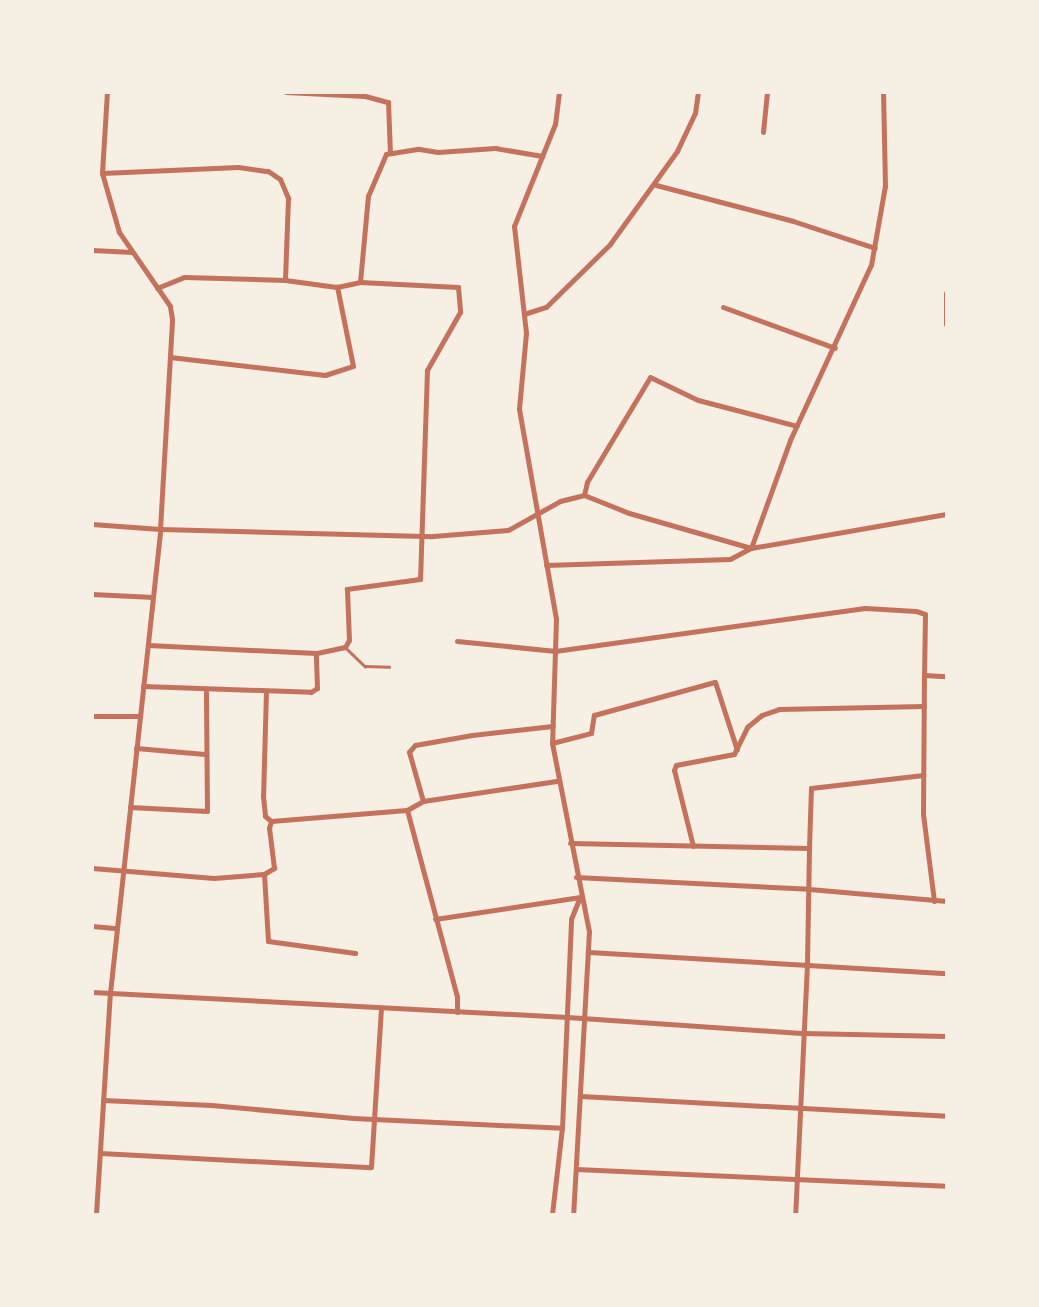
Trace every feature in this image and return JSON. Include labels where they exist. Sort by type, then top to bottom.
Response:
[{"type":"street","points":[[96,1214],[110,993],[160,530],[171,313],[157,288],[119,232],[102,173],[107,92]]},
{"type":"street","points":[[286,92],[365,96],[388,102],[390,153]]},
{"type":"street","points":[[559,92],[555,124],[514,226],[526,332],[519,409],[556,619],[552,743],[557,781],[580,897],[588,912],[589,952],[586,1019],[573,1214]]},
{"type":"street","points":[[524,314],[546,307],[610,244],[656,185],[677,151],[695,113],[698,92]]},
{"type":"street","points":[[763,132],[767,92]]},
{"type":"street","points":[[752,548],[797,426],[835,348],[871,265],[885,186],[883,92]]},
{"type":"street","points":[[360,282],[368,196],[386,154],[495,148],[542,156]]},
{"type":"street","points":[[102,173],[238,167],[268,171],[280,179],[288,198],[285,280]]},
{"type":"street","points":[[656,185],[793,221],[875,248]]},
{"type":"street","points":[[92,250],[132,252]]},
{"type":"street","points":[[148,645],[316,653],[345,647],[349,640],[347,589],[420,579],[427,370],[460,312],[458,287],[360,282],[337,287],[285,280],[184,277],[157,288]]},
{"type":"street","points":[[170,357],[325,375],[353,366],[337,287]]},
{"type":"street","points":[[946,293],[946,324]]},
{"type":"street","points":[[723,307],[835,348]]},
{"type":"street","points":[[584,496],[587,482],[650,378],[698,400],[797,426]]},
{"type":"street","points":[[92,524],[160,530],[421,535],[508,530],[560,501],[584,496],[629,513],[752,548]]},
{"type":"street","points":[[546,565],[730,559],[752,548],[946,514]]},
{"type":"street","points":[[92,594],[153,597]]},
{"type":"street","points":[[458,642],[554,651],[865,608],[916,611],[925,614],[923,814],[934,901]]},
{"type":"street","points":[[143,686],[311,692],[317,688],[316,653]]},
{"type":"street","points":[[924,675],[946,676]]},
{"type":"street","points":[[552,743],[591,733],[594,715],[715,682],[737,750]]},
{"type":"street","points":[[130,807],[207,811],[205,754],[206,689]]},
{"type":"street","points":[[266,691],[263,796],[265,816],[271,821],[407,810],[423,802],[557,781]]},
{"type":"street","points":[[693,846],[674,770],[676,765],[734,754],[747,727],[762,715],[779,709],[924,706]]},
{"type":"street","points":[[92,716],[140,716]]},
{"type":"street","points":[[423,802],[409,752],[415,745],[552,726]]},
{"type":"street","points":[[136,748],[205,754]]},
{"type":"street","points":[[795,1214],[807,964],[810,788],[924,775]]},
{"type":"street","points":[[407,810],[457,997],[457,1012]]},
{"type":"street","points":[[92,868],[214,878],[264,874],[274,868],[268,828],[271,821]]},
{"type":"street","points":[[570,843],[809,848]]},
{"type":"street","points":[[264,874],[268,941],[355,953]]},
{"type":"street","points":[[576,877],[809,890],[946,901]]},
{"type":"street","points":[[435,919],[580,897]]},
{"type":"street","points":[[552,1214],[562,1128],[571,919],[580,897]]},
{"type":"street","points":[[92,926],[117,928]]},
{"type":"street","points":[[589,952],[946,973]]},
{"type":"street","points":[[92,992],[567,1017],[804,1034],[946,1036]]},
{"type":"street","points":[[100,1153],[371,1167],[376,1120],[381,1008]]},
{"type":"street","points":[[581,1096],[946,1116]]},
{"type":"street","points":[[103,1100],[211,1105],[376,1120],[562,1128]]},
{"type":"street","points":[[576,1169],[946,1186]]},
{"type":"lane","points":[[345,647],[365,666],[389,667]]}]
